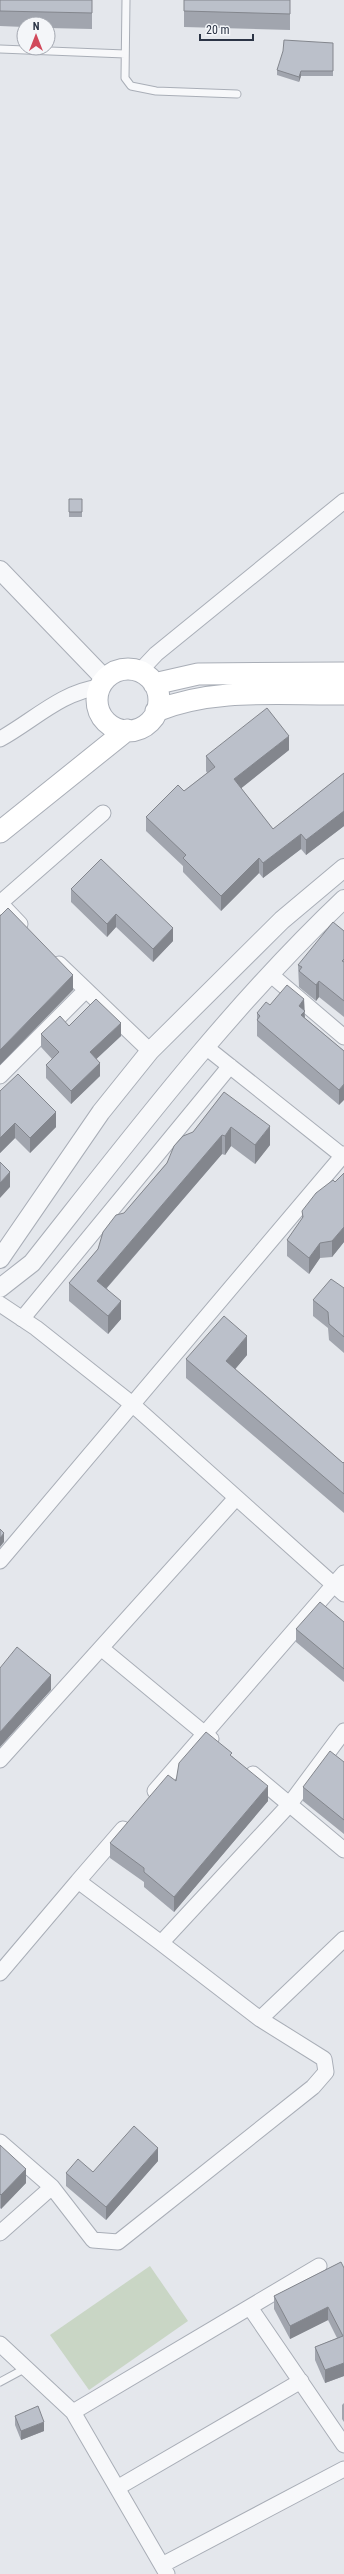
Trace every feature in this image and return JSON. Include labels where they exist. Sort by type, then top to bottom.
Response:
[{"type":"main road","points":[[128,730],[113,726],[102,715],[98,706],[102,683],[121,670],[147,678],[198,674],[344,673]]},
{"type":"main road","points":[[0,832],[89,759],[128,730],[145,725],[156,711],[158,697],[147,678]]},
{"type":"main road","points":[[156,711],[186,700],[218,696],[344,694]]},
{"type":"main road","points":[[89,759],[98,738],[102,715]]},
{"type":"street","points":[[147,678],[156,654],[344,501]]},
{"type":"street","points":[[0,570],[102,683],[63,699],[0,739]]},
{"type":"street","points":[[32,936],[0,903],[102,813]]},
{"type":"street","points":[[0,1258],[101,1112],[150,1051],[282,920],[344,868]]},
{"type":"street","points":[[0,1288],[32,1263],[173,1086],[270,974],[344,899]]},
{"type":"street","points":[[48,952],[150,1051]]},
{"type":"street","points":[[270,974],[344,1037]]},
{"type":"street","points":[[0,1076],[86,990]]},
{"type":"street","points":[[0,1561],[343,1156],[207,1048]]},
{"type":"street","points":[[22,1318],[230,1066]]},
{"type":"street","points":[[0,1304],[22,1318],[132,1404],[339,1590]]},
{"type":"street","points":[[0,1760],[236,1498]]},
{"type":"street","points":[[144,1804],[204,1733],[339,1590],[344,1573]]},
{"type":"street","points":[[101,1648],[223,1749]]},
{"type":"street","points":[[161,1943],[289,1805],[344,1731]]},
{"type":"street","points":[[241,1764],[344,1850]]},
{"type":"street","points":[[0,1973],[134,1816]]},
{"type":"street","points":[[0,2142],[52,2187],[93,2240],[118,2242],[313,2087],[326,2072],[324,2059],[260,2019],[78,1881]]},
{"type":"street","points":[[260,2019],[344,1939]]},
{"type":"street","points":[[0,2233],[52,2187]]},
{"type":"street","points":[[73,2412],[251,2309],[319,2266]]},
{"type":"street","points":[[251,2309],[344,2444]]},
{"type":"street","points":[[0,2344],[73,2412],[164,2570],[344,2469]]},
{"type":"street","points":[[117,2488],[301,2381]]},
{"type":"lane","points":[[126,0],[125,78],[131,86],[156,91],[237,94]]},
{"type":"lane","points":[[0,49],[125,54]]},
{"type":"lane","points":[[0,2382],[26,2368]]},
{"type":"green space","points":[[150,2266],[188,2321],[89,2390],[50,2335]]},
{"type":"building","points":[[0,0],[92,0],[92,13],[0,11]]},
{"type":"building","points":[[184,0],[290,0],[290,14],[184,11]]},
{"type":"building","points":[[284,40],[333,43],[333,71],[301,71],[299,77],[277,70],[283,51]]},
{"type":"building","points":[[69,499],[82,499],[82,512],[69,512]]},
{"type":"building","points":[[267,708],[289,736],[234,779],[273,829],[344,773],[344,811],[306,840],[301,834],[263,863],[259,858],[221,896],[183,858],[186,855],[146,817],[178,785],[184,791],[215,767],[206,756]]},
{"type":"building","points":[[101,859],[173,928],[153,949],[116,914],[107,924],[71,889]]},
{"type":"building","points":[[8,908],[73,975],[0,1050],[0,916]]},
{"type":"building","points":[[333,922],[344,931],[344,959],[342,961],[344,962],[344,1001],[319,981],[316,985],[299,971],[302,967],[298,965]]},
{"type":"building","points":[[287,985],[304,999],[299,1006],[305,1011],[301,1015],[344,1051],[344,1084],[339,1090],[257,1020],[260,1016],[257,1013],[266,1002],[270,1005]]},
{"type":"building","points":[[96,999],[121,1023],[90,1052],[100,1063],[71,1091],[46,1065],[59,1052],[41,1034],[60,1016],[69,1026]]},
{"type":"building","points":[[18,1074],[56,1112],[30,1138],[15,1123],[0,1138],[0,1091]]},
{"type":"building","points":[[224,1092],[270,1126],[255,1145],[231,1127],[225,1136],[222,1135],[97,1281],[121,1301],[108,1316],[69,1283],[98,1249],[103,1232],[116,1215],[124,1213],[167,1163],[174,1146],[183,1136],[193,1132]]},
{"type":"building","points":[[0,1162],[10,1172],[0,1183]]},
{"type":"building","points":[[344,1173],[344,1227],[332,1241],[320,1243],[309,1258],[287,1240],[303,1217],[302,1211],[316,1193],[333,1180],[335,1182]]},
{"type":"building","points":[[331,1279],[344,1288],[344,1337],[329,1324],[328,1312],[313,1300]]},
{"type":"building","points":[[224,1316],[247,1336],[226,1361],[343,1463],[344,1462],[344,1494],[186,1359]]},
{"type":"building","points":[[0,1529],[4,1533],[0,1538]]},
{"type":"building","points":[[320,1602],[344,1622],[344,1669],[296,1629]]},
{"type":"building","points":[[17,1647],[51,1675],[0,1732],[0,1668]]},
{"type":"building","points":[[206,1732],[232,1753],[230,1755],[268,1786],[174,1897],[144,1872],[144,1868],[110,1843],[168,1775],[176,1781],[179,1763]]},
{"type":"building","points":[[330,1751],[344,1762],[344,1820],[303,1787]]},
{"type":"building","points":[[134,2126],[158,2148],[106,2207],[66,2173],[78,2159],[93,2172]]},
{"type":"building","points":[[0,2145],[26,2169],[1,2195],[0,2194]]},
{"type":"building","points":[[341,2262],[344,2268],[344,2363],[325,2370],[315,2347],[343,2336],[328,2307],[290,2326],[274,2296]]},
{"type":"building","points":[[38,2406],[44,2422],[21,2431],[15,2416]]}]
